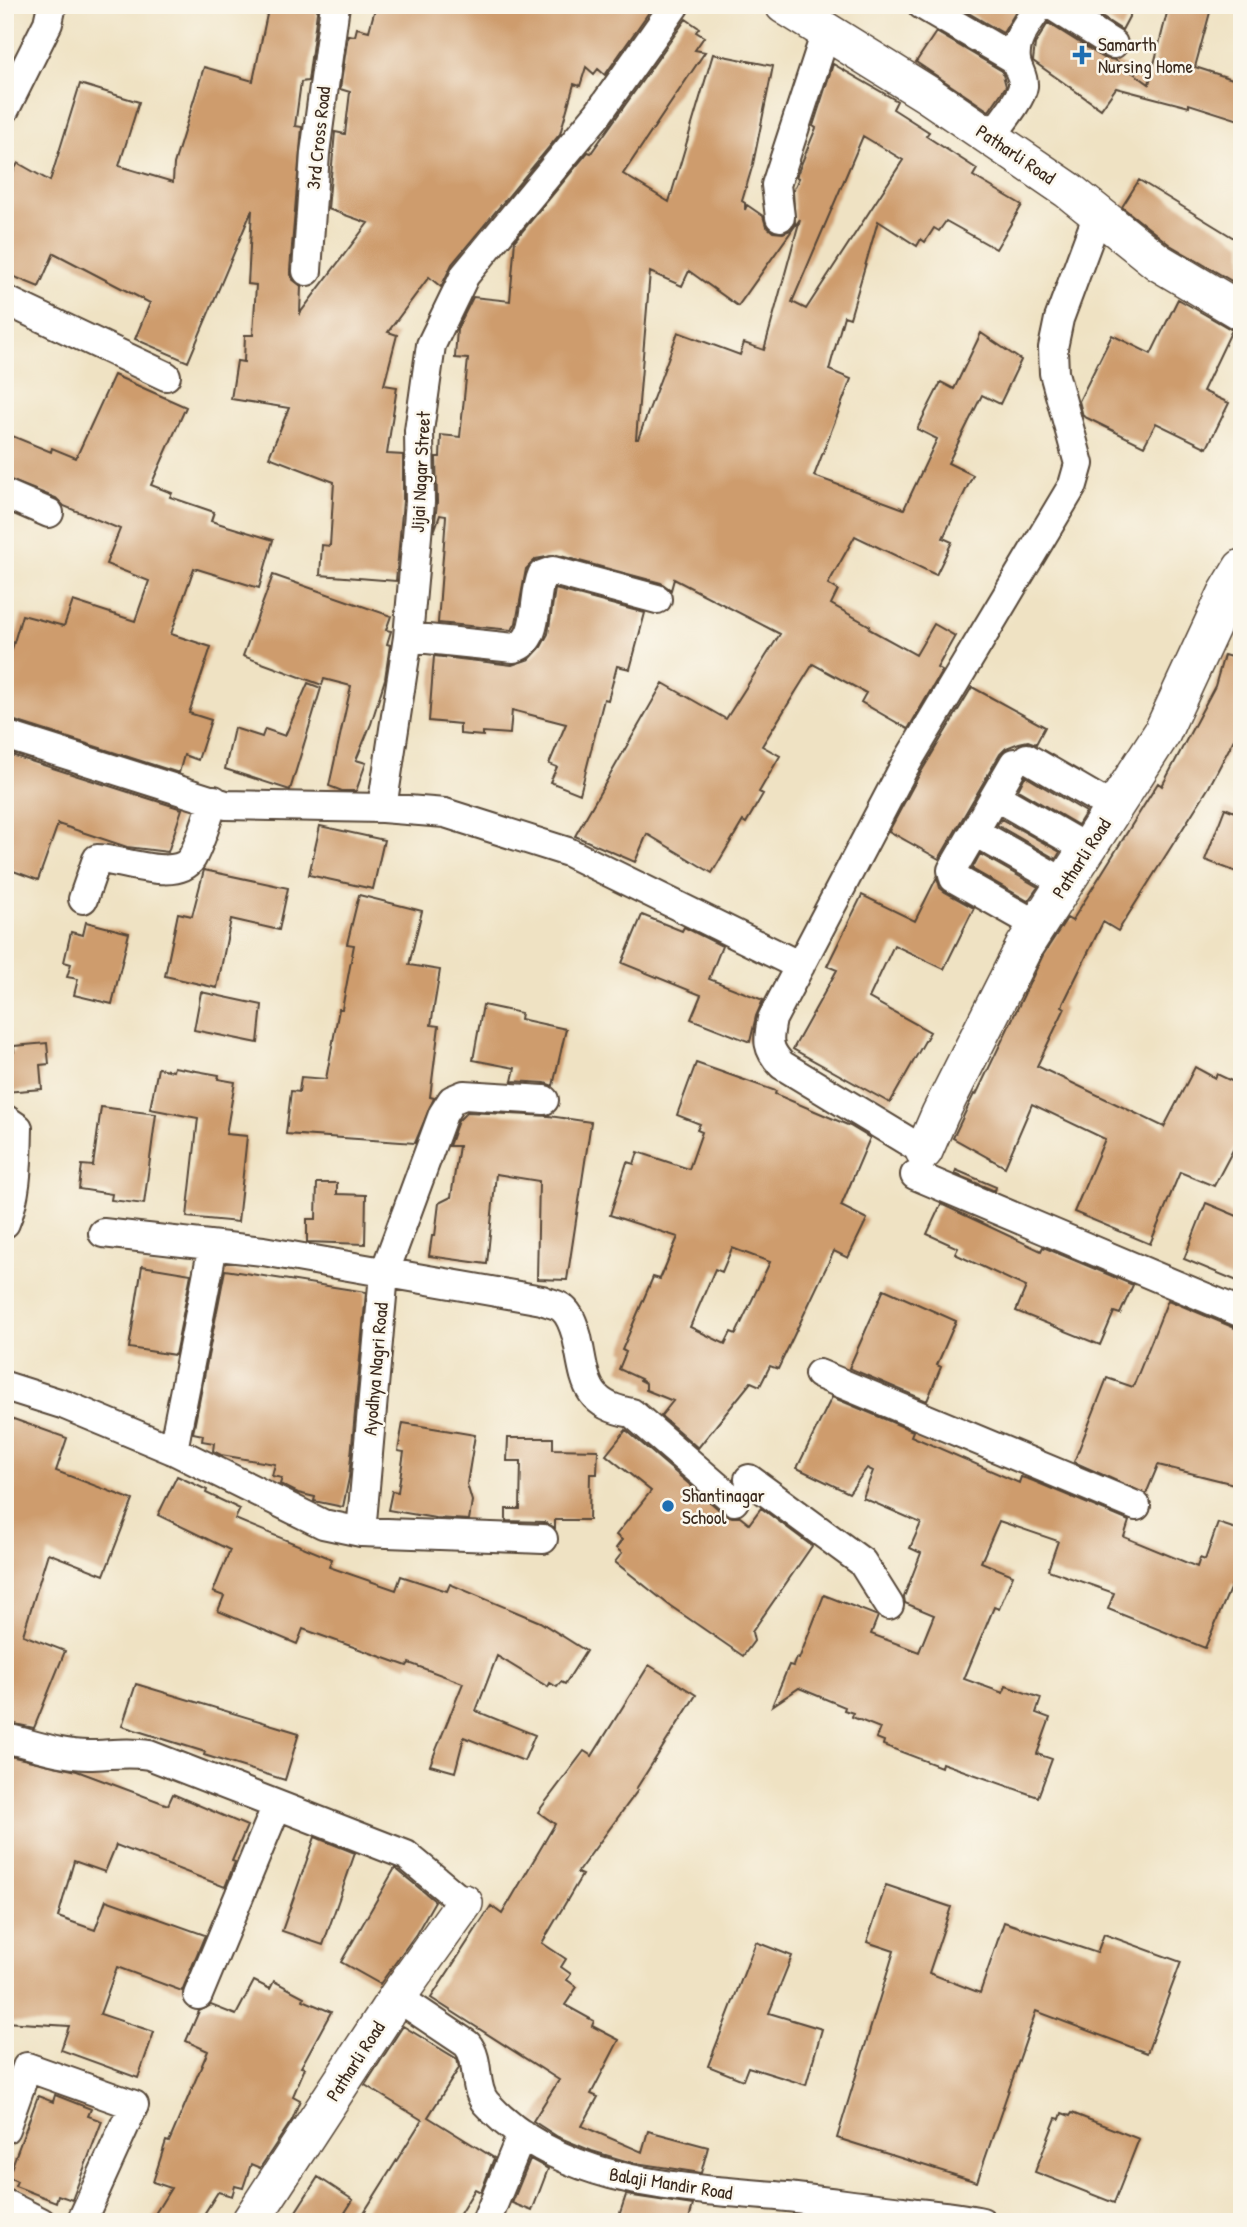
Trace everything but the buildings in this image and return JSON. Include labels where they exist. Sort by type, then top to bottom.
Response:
[{"type":"street","points":[[5,108],[48,23],[52,5]]},
{"type":"street","name":"3rd Cross Road","points":[[307,271],[314,153],[335,5]]},
{"type":"street","name":"Jijai Nagar Street","points":[[382,808],[408,637],[421,502],[419,431],[431,345],[465,275],[598,114],[675,5]]},
{"type":"street","name":"Patharli Road","points":[[784,5],[928,94],[1068,190],[1158,262],[1242,312]]},
{"type":"street","points":[[922,5],[1016,60]]},
{"type":"street","points":[[991,137],[1021,93],[1023,79],[1016,60],[1018,39],[1040,5]]},
{"type":"street","points":[[1052,5],[1113,44]]},
{"type":"street","points":[[780,217],[776,185],[826,32]]},
{"type":"street","points":[[1098,214],[1059,319],[1052,348],[1054,373],[1079,464],[1073,485],[902,769],[772,1019],[768,1040],[773,1055],[782,1065],[920,1163],[1242,1313]]},
{"type":"street","points":[[5,300],[166,376]]},
{"type":"street","points":[[5,494],[49,513]]},
{"type":"street","name":"Patharli Road","points":[[920,1163],[940,1114],[1024,945],[1162,733],[1227,593],[1242,568]]},
{"type":"street","points":[[408,637],[514,649],[523,646],[530,636],[538,584],[542,575],[553,571],[657,598]]},
{"type":"street","points":[[5,735],[226,805],[382,808],[445,813],[568,852],[800,966]]},
{"type":"street","points":[[1037,925],[954,878],[952,870],[995,796],[1021,760],[1113,808]]},
{"type":"street","points":[[995,796],[1087,849]]},
{"type":"street","points":[[83,899],[97,859],[110,859],[168,871],[183,868],[191,859],[214,800]]},
{"type":"street","points":[[975,832],[1065,883]]},
{"type":"street","points":[[103,1233],[263,1251],[384,1274],[443,1114],[452,1100],[464,1095],[544,1100]]},
{"type":"street","points":[[5,1119],[18,1128],[13,1203],[5,1223]]},
{"type":"street","points":[[173,1450],[214,1246]]},
{"type":"street","name":"Ayodhya Nagri Road","points":[[361,1532],[384,1274],[542,1300],[562,1308],[574,1324],[587,1384],[593,1396],[614,1410],[632,1413],[742,1490],[862,1562],[889,1605]]},
{"type":"street","points":[[819,1374],[1136,1506]]},
{"type":"street","points":[[5,1385],[65,1405],[173,1450],[323,1524],[361,1532],[542,1539]]},
{"type":"street","points":[[5,1738],[73,1754],[132,1752],[149,1755],[406,1855],[464,1903]]},
{"type":"street","points":[[198,1995],[277,1805]]},
{"type":"street","name":"Patharli Road","points":[[250,2222],[397,1997],[464,1903]]},
{"type":"street","name":"Balaji Mandir Road","points":[[397,1997],[467,2044],[475,2058],[482,2098],[522,2134],[559,2156],[613,2176],[706,2190],[982,2222]]},
{"type":"street","points":[[5,2129],[27,2067],[134,2105],[81,2222]]},
{"type":"street","points":[[486,2222],[522,2134]]},
{"type":"street","points":[[5,2204],[41,2222]]},
{"type":"place","name":"Samarth Nursing Home","points":[[1082,55]]},
{"type":"place","name":"Shantinagar School","points":[[668,1506]]}]
